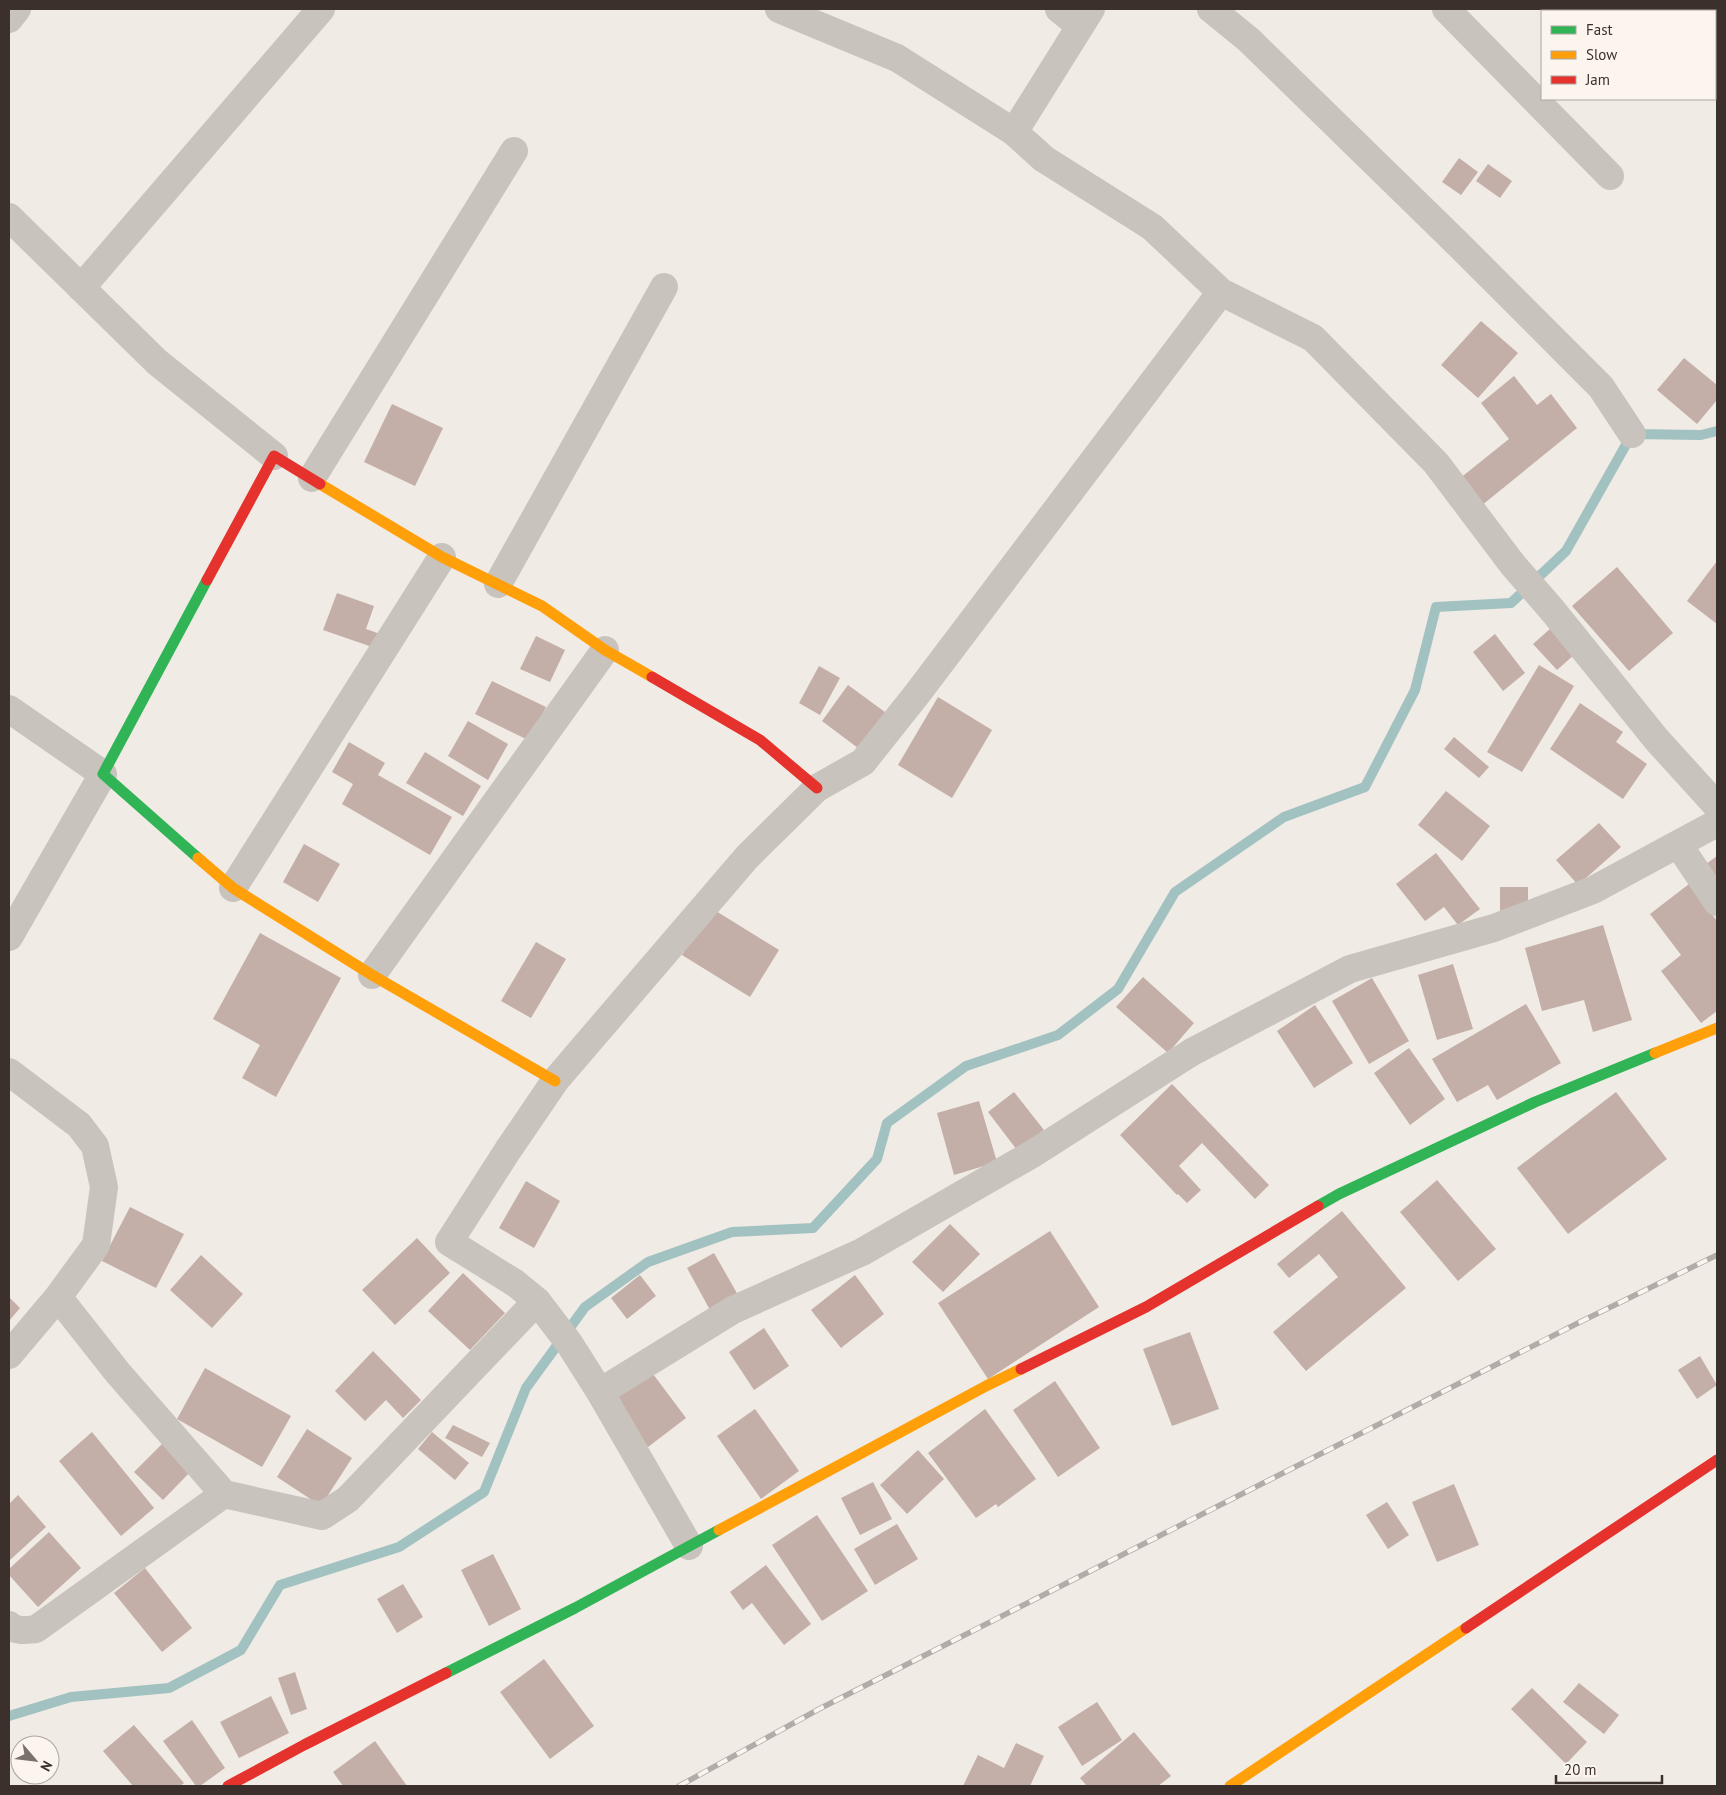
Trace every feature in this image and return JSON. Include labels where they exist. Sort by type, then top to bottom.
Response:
[{"type":"main road","points":[[555,1080],[372,975],[233,888],[103,774],[274,456],[442,557],[542,606],[605,650],[760,740],[817,788]]},
{"type":"main road","points":[[228,1786],[566,1613],[986,1386],[1146,1307],[1339,1194],[1535,1102],[1717,1028]]},
{"type":"main road","points":[[1230,1786],[1717,1460]]},
{"type":"street","points":[[9,19],[17,9]]},
{"type":"street","points":[[81,288],[321,9]]},
{"type":"street","points":[[779,9],[897,58],[1014,132],[1044,158],[1152,227],[1222,292],[1313,338],[1436,463],[1513,565],[1553,611],[1657,740],[1717,806]]},
{"type":"street","points":[[1014,132],[1086,17],[1058,9]]},
{"type":"street","points":[[1211,9],[1249,40],[1601,387],[1632,434]]},
{"type":"street","points":[[1446,9],[1610,176]]},
{"type":"street","points":[[312,478],[514,151]]},
{"type":"street","points":[[9,217],[157,362],[274,456]]},
{"type":"street","points":[[498,584],[664,288]]},
{"type":"street","points":[[689,1546],[600,1392],[569,1343],[543,1307],[515,1283],[450,1242],[555,1080],[747,858],[817,788],[863,762],[917,694],[1222,292]]},
{"type":"street","points":[[233,888],[442,557]]},
{"type":"street","points":[[372,975],[605,650]]},
{"type":"street","points":[[9,709],[103,774],[9,937]]},
{"type":"street","points":[[600,1392],[733,1310],[862,1252],[1034,1153],[1192,1052],[1350,969],[1494,928],[1584,894],[1717,823]]},
{"type":"street","points":[[1678,844],[1717,902]]},
{"type":"street","points":[[9,1072],[79,1125],[95,1146],[104,1187],[96,1245],[58,1297],[9,1355]]},
{"type":"street","points":[[58,1297],[118,1372],[224,1494],[322,1516],[348,1499],[543,1307]]},
{"type":"street","points":[[9,1625],[23,1631],[36,1629],[224,1494]]},
{"type":"building","points":[[1459,158],[1478,172],[1461,195],[1442,182]]},
{"type":"building","points":[[1488,164],[1512,181],[1500,198],[1476,181]]},
{"type":"building","points":[[1481,321],[1518,353],[1478,398],[1441,365]]},
{"type":"building","points":[[1684,358],[1717,385],[1717,400],[1697,424],[1657,390]]},
{"type":"building","points":[[1514,376],[1537,405],[1551,394],[1577,428],[1481,506],[1459,479],[1509,439],[1481,403]]},
{"type":"building","points":[[392,404],[443,428],[415,486],[364,462]]},
{"type":"building","points":[[1717,561],[1717,624],[1687,601]]},
{"type":"building","points":[[1617,567],[1673,633],[1629,671],[1572,606]]},
{"type":"building","points":[[337,593],[374,606],[366,629],[383,635],[378,649],[323,630]]},
{"type":"building","points":[[1551,628],[1575,654],[1557,670],[1533,644]]},
{"type":"building","points":[[1495,634],[1525,673],[1503,691],[1473,652]]},
{"type":"building","points":[[536,636],[565,650],[550,682],[520,669]]},
{"type":"building","points":[[1539,665],[1574,686],[1522,772],[1487,752]]},
{"type":"building","points":[[819,666],[840,678],[820,715],[799,703]]},
{"type":"building","points":[[492,681],[546,707],[530,741],[475,714]]},
{"type":"building","points":[[848,685],[889,715],[862,751],[822,721]]},
{"type":"building","points":[[938,697],[992,730],[952,798],[898,765]]},
{"type":"building","points":[[1580,703],[1623,732],[1616,742],[1647,764],[1623,799],[1550,749]]},
{"type":"building","points":[[468,721],[508,744],[488,780],[448,756]]},
{"type":"building","points":[[1454,737],[1489,767],[1479,778],[1444,749]]},
{"type":"building","points":[[349,742],[385,763],[378,775],[452,817],[430,855],[342,804],[353,784],[332,772]]},
{"type":"building","points":[[425,752],[481,786],[463,816],[406,783]]},
{"type":"building","points":[[1446,791],[1490,826],[1462,861],[1418,825]]},
{"type":"building","points":[[1599,823],[1621,847],[1578,885],[1556,860]]},
{"type":"building","points":[[304,844],[340,864],[318,902],[283,882]]},
{"type":"building","points":[[1436,853],[1480,909],[1458,925],[1444,907],[1425,921],[1396,884]]},
{"type":"building","points":[[1717,856],[1717,879],[1706,864]]},
{"type":"building","points":[[1689,884],[1717,921],[1717,1011],[1701,1023],[1661,971],[1681,955],[1650,914]]},
{"type":"building","points":[[1500,887],[1528,887],[1528,913],[1500,913]]},
{"type":"building","points":[[711,908],[779,950],[750,997],[682,955]]},
{"type":"building","points":[[1603,925],[1632,1020],[1593,1032],[1584,1000],[1542,1011],[1525,948]]},
{"type":"building","points":[[260,933],[341,978],[276,1097],[242,1078],[260,1045],[213,1019]]},
{"type":"building","points":[[536,942],[566,959],[531,1018],[501,1001]]},
{"type":"building","points":[[1453,964],[1473,1029],[1437,1040],[1418,975]]},
{"type":"building","points":[[1143,977],[1194,1023],[1168,1053],[1116,1007]]},
{"type":"building","points":[[1372,978],[1409,1041],[1369,1064],[1332,1001]]},
{"type":"building","points":[[1526,1004],[1561,1063],[1497,1100],[1488,1085],[1457,1102],[1432,1059]]},
{"type":"building","points":[[1315,1005],[1353,1063],[1314,1088],[1277,1031]]},
{"type":"building","points":[[1409,1048],[1445,1099],[1410,1125],[1374,1073]]},
{"type":"building","points":[[1172,1084],[1269,1185],[1255,1199],[1202,1143],[1179,1166],[1201,1190],[1187,1203],[1177,1195],[1120,1135]]},
{"type":"building","points":[[1014,1092],[1044,1130],[1017,1150],[988,1112]]},
{"type":"building","points":[[1616,1092],[1667,1159],[1568,1234],[1517,1168]]},
{"type":"building","points":[[979,1101],[997,1162],[954,1175],[937,1113]]},
{"type":"building","points":[[1437,1180],[1496,1249],[1458,1281],[1400,1212]]},
{"type":"building","points":[[526,1181],[560,1201],[534,1248],[499,1228]]},
{"type":"building","points":[[130,1207],[184,1234],[156,1288],[102,1261]]},
{"type":"building","points":[[1342,1211],[1406,1288],[1306,1371],[1273,1332],[1338,1277],[1319,1254],[1289,1278],[1277,1264]]},
{"type":"building","points":[[950,1224],[980,1254],[943,1292],[912,1262]]},
{"type":"building","points":[[1050,1231],[1099,1307],[988,1379],[938,1303]]},
{"type":"building","points":[[417,1238],[450,1273],[395,1325],[362,1290]]},
{"type":"building","points":[[714,1253],[738,1295],[710,1310],[687,1268]]},
{"type":"building","points":[[201,1255],[243,1294],[212,1328],[170,1290]]},
{"type":"building","points":[[463,1273],[505,1313],[470,1350],[428,1311]]},
{"type":"building","points":[[640,1275],[656,1296],[627,1319],[611,1298]]},
{"type":"building","points":[[855,1275],[884,1314],[841,1348],[811,1310]]},
{"type":"building","points":[[9,1297],[20,1308],[9,1321]]},
{"type":"building","points":[[764,1328],[789,1366],[754,1390],[729,1352]]},
{"type":"building","points":[[1190,1332],[1219,1409],[1172,1426],[1143,1349]]},
{"type":"building","points":[[373,1351],[421,1400],[403,1418],[386,1400],[365,1421],[335,1391]]},
{"type":"building","points":[[1700,1356],[1717,1385],[1697,1399],[1678,1370]]},
{"type":"building","points":[[205,1368],[291,1416],[262,1467],[177,1419]]},
{"type":"building","points":[[650,1370],[686,1418],[648,1447],[612,1400]]},
{"type":"building","points":[[1055,1381],[1100,1448],[1058,1477],[1013,1410]]},
{"type":"building","points":[[755,1409],[799,1471],[761,1499],[717,1436]]},
{"type":"building","points":[[985,1409],[1036,1479],[998,1507],[996,1504],[976,1518],[928,1453]]},
{"type":"building","points":[[453,1425],[490,1443],[482,1457],[445,1438]]},
{"type":"building","points":[[307,1429],[352,1458],[321,1506],[277,1477]]},
{"type":"building","points":[[92,1432],[154,1508],[121,1536],[59,1461]]},
{"type":"building","points":[[432,1432],[469,1463],[455,1480],[418,1449]]},
{"type":"building","points":[[164,1442],[192,1470],[163,1500],[134,1472]]},
{"type":"building","points":[[918,1450],[944,1479],[907,1514],[880,1485]]},
{"type":"building","points":[[873,1482],[892,1519],[860,1535],[841,1498]]},
{"type":"building","points":[[1454,1484],[1479,1545],[1437,1562],[1412,1502]]},
{"type":"building","points":[[18,1495],[46,1527],[9,1561],[9,1504]]},
{"type":"building","points":[[1387,1502],[1409,1535],[1388,1549],[1366,1515]]},
{"type":"building","points":[[817,1515],[868,1591],[822,1621],[772,1545]]},
{"type":"building","points":[[897,1524],[918,1559],[875,1585],[854,1549]]},
{"type":"building","points":[[49,1532],[81,1568],[38,1607],[9,1575],[9,1569]]},
{"type":"building","points":[[493,1554],[521,1609],[489,1626],[461,1570]]},
{"type":"building","points":[[766,1565],[811,1624],[784,1645],[752,1603],[743,1610],[730,1592]]},
{"type":"building","points":[[145,1568],[192,1628],[162,1652],[114,1593]]},
{"type":"building","points":[[403,1584],[423,1617],[397,1633],[377,1599]]},
{"type":"building","points":[[544,1659],[594,1726],[550,1759],[500,1692]]},
{"type":"building","points":[[295,1672],[307,1709],[291,1715],[278,1678]]},
{"type":"building","points":[[1579,1683],[1619,1715],[1604,1734],[1563,1702]]},
{"type":"building","points":[[1532,1688],[1587,1742],[1566,1764],[1511,1709]]},
{"type":"building","points":[[271,1696],[289,1733],[239,1758],[220,1722]]},
{"type":"building","points":[[1097,1702],[1122,1740],[1082,1766],[1058,1727]]},
{"type":"building","points":[[192,1720],[225,1768],[200,1786],[196,1786],[163,1741]]},
{"type":"building","points":[[134,1725],[184,1783],[180,1786],[133,1786],[103,1751]]},
{"type":"building","points":[[1134,1732],[1171,1776],[1158,1786],[1087,1786],[1080,1778]]},
{"type":"building","points":[[375,1741],[407,1786],[343,1786],[333,1772]]},
{"type":"building","points":[[1016,1743],[1044,1756],[1030,1786],[963,1786],[978,1755],[1004,1768]]},
{"type":"waterway","points":[[9,1716],[71,1697],[169,1688],[241,1650],[280,1585],[399,1547],[484,1492],[526,1388],[585,1307],[648,1262],[732,1232],[813,1228],[877,1159],[887,1123],[966,1066],[1058,1035],[1118,989],[1175,892],[1284,817],[1365,787],[1415,690],[1436,607],[1511,603],[1566,551],[1632,434],[1701,435],[1717,431]]},
{"type":"railway","points":[[679,1786],[821,1708],[1578,1323],[1717,1255]]},
{"type":"traffic: fast","points":[[198,858],[103,774],[207,580]]},
{"type":"traffic: fast","points":[[1318,1206],[1339,1194],[1535,1102],[1655,1053]]},
{"type":"traffic: fast","points":[[446,1673],[575,1608],[719,1530]]},
{"type":"traffic: slow","points":[[320,484],[442,557],[542,606],[605,650],[652,677]]},
{"type":"traffic: slow","points":[[198,858],[233,888],[372,975],[555,1081]]},
{"type":"traffic: slow","points":[[1655,1053],[1717,1028]]},
{"type":"traffic: slow","points":[[719,1530],[1021,1369]]},
{"type":"traffic: slow","points":[[1230,1786],[1466,1628]]},
{"type":"traffic: jam","points":[[207,580],[274,456],[320,484]]},
{"type":"traffic: jam","points":[[652,677],[760,740],[817,788]]},
{"type":"traffic: jam","points":[[1021,1369],[1146,1307],[1318,1206]]},
{"type":"traffic: jam","points":[[1466,1628],[1717,1460]]},
{"type":"traffic: jam","points":[[228,1786],[446,1673]]}]
